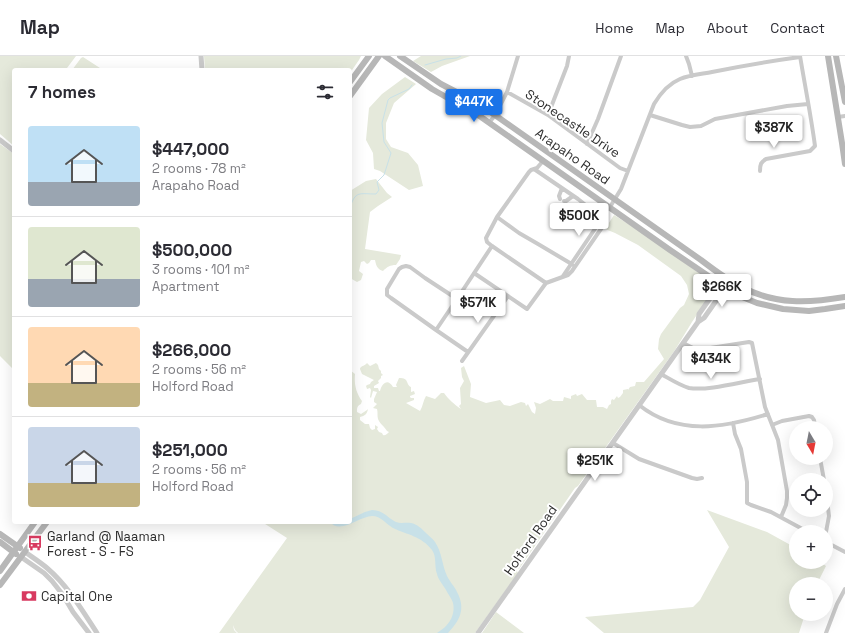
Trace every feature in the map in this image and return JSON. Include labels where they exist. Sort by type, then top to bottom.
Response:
[{"type":"main road","points":[[352,79],[365,59],[369,56]]},
{"type":"main road","points":[[352,93],[379,56]]},
{"type":"main road","name":"Arapaho Road","points":[[386,56],[432,89],[464,106],[489,122],[735,294],[757,303],[780,309],[809,311],[845,306]]},
{"type":"main road","name":"Arapaho Road","points":[[400,56],[441,84],[468,98],[495,115],[728,279],[750,291],[782,300],[807,302],[845,297]]},
{"type":"main road","points":[[828,56],[845,164]]},
{"type":"main road","points":[[836,56],[845,102]]},
{"type":"main road","points":[[780,309],[782,300]]},
{"type":"main road","points":[[0,571],[34,524]]},
{"type":"main road","points":[[0,585],[46,524]]},
{"type":"main road","points":[[0,534],[17,546],[23,554]]},
{"type":"main road","points":[[0,542],[14,552],[23,554]]},
{"type":"street","points":[[201,56],[202,68]]},
{"type":"street","points":[[489,122],[495,115],[507,92],[518,56]]},
{"type":"street","points":[[548,115],[569,56]]},
{"type":"street","points":[[587,144],[598,119],[620,56]]},
{"type":"street","points":[[686,56],[692,76]]},
{"type":"street","points":[[610,207],[621,190],[654,104],[660,94],[668,87],[679,80],[692,76],[800,56],[815,146],[810,151],[766,159],[760,165],[760,171]]},
{"type":"street","name":"Stonecastle Drive","points":[[507,92],[548,115],[620,168],[628,171]]},
{"type":"street","points":[[650,115],[690,127],[701,126],[715,119],[787,106],[808,104]]},
{"type":"street","points":[[838,117],[845,116]]},
{"type":"street","points":[[0,140],[12,149]]},
{"type":"street","points":[[543,161],[537,168],[529,172],[497,217],[486,238],[487,242],[492,246],[546,282]]},
{"type":"street","points":[[474,273],[526,309],[546,282],[563,276],[573,265],[602,218],[534,169]]},
{"type":"street","points":[[562,188],[558,196],[562,200],[566,201],[573,196]]},
{"type":"street","points":[[497,217],[519,233],[573,265]]},
{"type":"street","points":[[436,330],[492,246]]},
{"type":"street","points":[[457,299],[410,267],[406,266],[399,270],[387,288],[387,295],[468,352]]},
{"type":"street","name":"Holford Road","points":[[478,633],[683,342],[698,322],[704,318],[728,279]]},
{"type":"street","points":[[462,362],[508,296]]},
{"type":"street","points":[[683,342],[693,348],[704,350],[749,342],[752,343],[768,414],[778,440],[787,491],[786,505],[781,517]]},
{"type":"street","points":[[661,374],[679,385],[698,389],[760,379]]},
{"type":"street","points":[[639,405],[662,419],[682,425],[692,426],[707,427],[753,419],[768,414]]},
{"type":"street","points":[[772,425],[786,420],[808,416],[812,417],[814,421]]},
{"type":"street","points":[[732,423],[741,449],[747,482],[747,503],[771,512],[795,525]]},
{"type":"street","points":[[612,443],[639,459],[692,478],[702,478]]},
{"type":"street","points":[[833,546],[845,552]]},
{"type":"street","points":[[23,554],[46,567],[56,576],[68,590],[97,633]]},
{"type":"street","points":[[23,554],[52,581],[89,633]]},
{"type":"street","points":[[826,633],[845,588]]},
{"type":"street","points":[[74,612],[80,608]]},
{"type":"shaded area","points":[[0,56],[76,56],[67,68],[12,68],[12,144],[0,134]]},
{"type":"shaded area","points":[[204,56],[361,56],[352,70],[352,68],[205,68]]},
{"type":"shaded area","points":[[421,56],[470,56],[442,66],[431,72],[413,61]]},
{"type":"shaded area","points":[[83,57],[100,68],[74,68]]},
{"type":"shaded area","points":[[405,77],[416,84],[394,103],[386,123],[386,139],[391,147],[408,153],[418,165],[423,186],[409,190],[380,171],[374,169],[373,153],[366,140],[369,108],[382,94]]},
{"type":"shaded area","points":[[0,144],[12,153],[12,368],[0,356]]},
{"type":"shaded area","points":[[376,179],[392,197],[370,212],[365,249],[401,255],[396,265],[389,266],[383,271],[377,267],[375,260],[371,260],[367,264],[364,261],[361,262],[359,271],[363,274],[361,280],[357,282],[352,279],[352,190],[366,181]]},
{"type":"shaded area","points":[[614,215],[644,234],[713,283],[715,288],[675,350],[578,486],[575,488],[519,569],[515,567],[518,573],[475,633],[238,633],[233,625],[234,630],[237,633],[219,633],[287,538],[265,524],[352,524],[352,372],[355,374],[356,388],[362,401],[357,412],[361,414],[368,409],[366,414],[360,417],[360,420],[365,424],[369,424],[372,430],[375,429],[375,425],[378,427],[377,429],[379,432],[383,435],[386,435],[389,432],[379,421],[377,409],[373,408],[377,404],[374,402],[374,399],[377,392],[373,391],[371,398],[371,390],[370,388],[367,389],[366,386],[374,380],[362,374],[360,369],[367,363],[370,366],[376,363],[383,375],[378,381],[379,383],[374,386],[374,388],[378,388],[380,391],[382,386],[387,382],[393,387],[397,387],[396,385],[399,378],[405,379],[411,387],[411,392],[414,391],[415,394],[410,396],[411,398],[414,398],[414,400],[406,403],[420,411],[426,396],[435,399],[441,393],[444,393],[461,409],[459,406],[461,404],[460,388],[464,381],[461,368],[464,366],[471,384],[470,397],[486,403],[500,400],[504,405],[510,406],[521,402],[525,403],[526,406],[528,404],[532,412],[535,414],[536,408],[534,402],[540,404],[550,399],[553,401],[563,401],[564,397],[571,399],[571,396],[576,394],[577,396],[582,394],[587,400],[596,400],[597,407],[607,409],[611,404],[612,399],[614,400],[617,396],[618,398],[620,397],[623,390],[628,390],[630,387],[635,386],[636,382],[644,382],[664,359],[658,349],[659,339],[680,308],[684,305],[689,294],[687,285],[681,276],[638,245],[605,229]]},
{"type":"shaded area","points":[[707,510],[767,532],[789,544],[789,569],[824,569],[820,577],[789,577],[789,621],[803,621],[799,633],[604,633],[585,617],[693,607],[700,600],[729,547]]},
{"type":"shaded area","points":[[496,612],[524,633],[482,633]]},
{"type":"water","points":[[372,510],[383,513],[396,522],[415,524],[435,542],[447,576],[460,598],[461,604],[460,614],[456,624],[448,633],[437,633],[450,621],[454,606],[451,598],[438,578],[432,550],[428,545],[414,536],[393,528],[375,516],[367,517],[352,523],[352,518]]},
{"type":"water","points":[[333,524],[350,524],[339,527]]},
{"type":"waterway","points":[[425,65],[461,56]]},
{"type":"waterway","points":[[352,202],[359,194],[376,194],[379,190],[377,182],[384,175],[391,153],[384,142],[382,123],[388,100],[409,89],[412,85]]},
{"type":"place","name":"Garland @ Naaman Forest - S - FS","points":[[35,543]]},
{"type":"place","name":"Capital One","points":[[29,596]]}]
